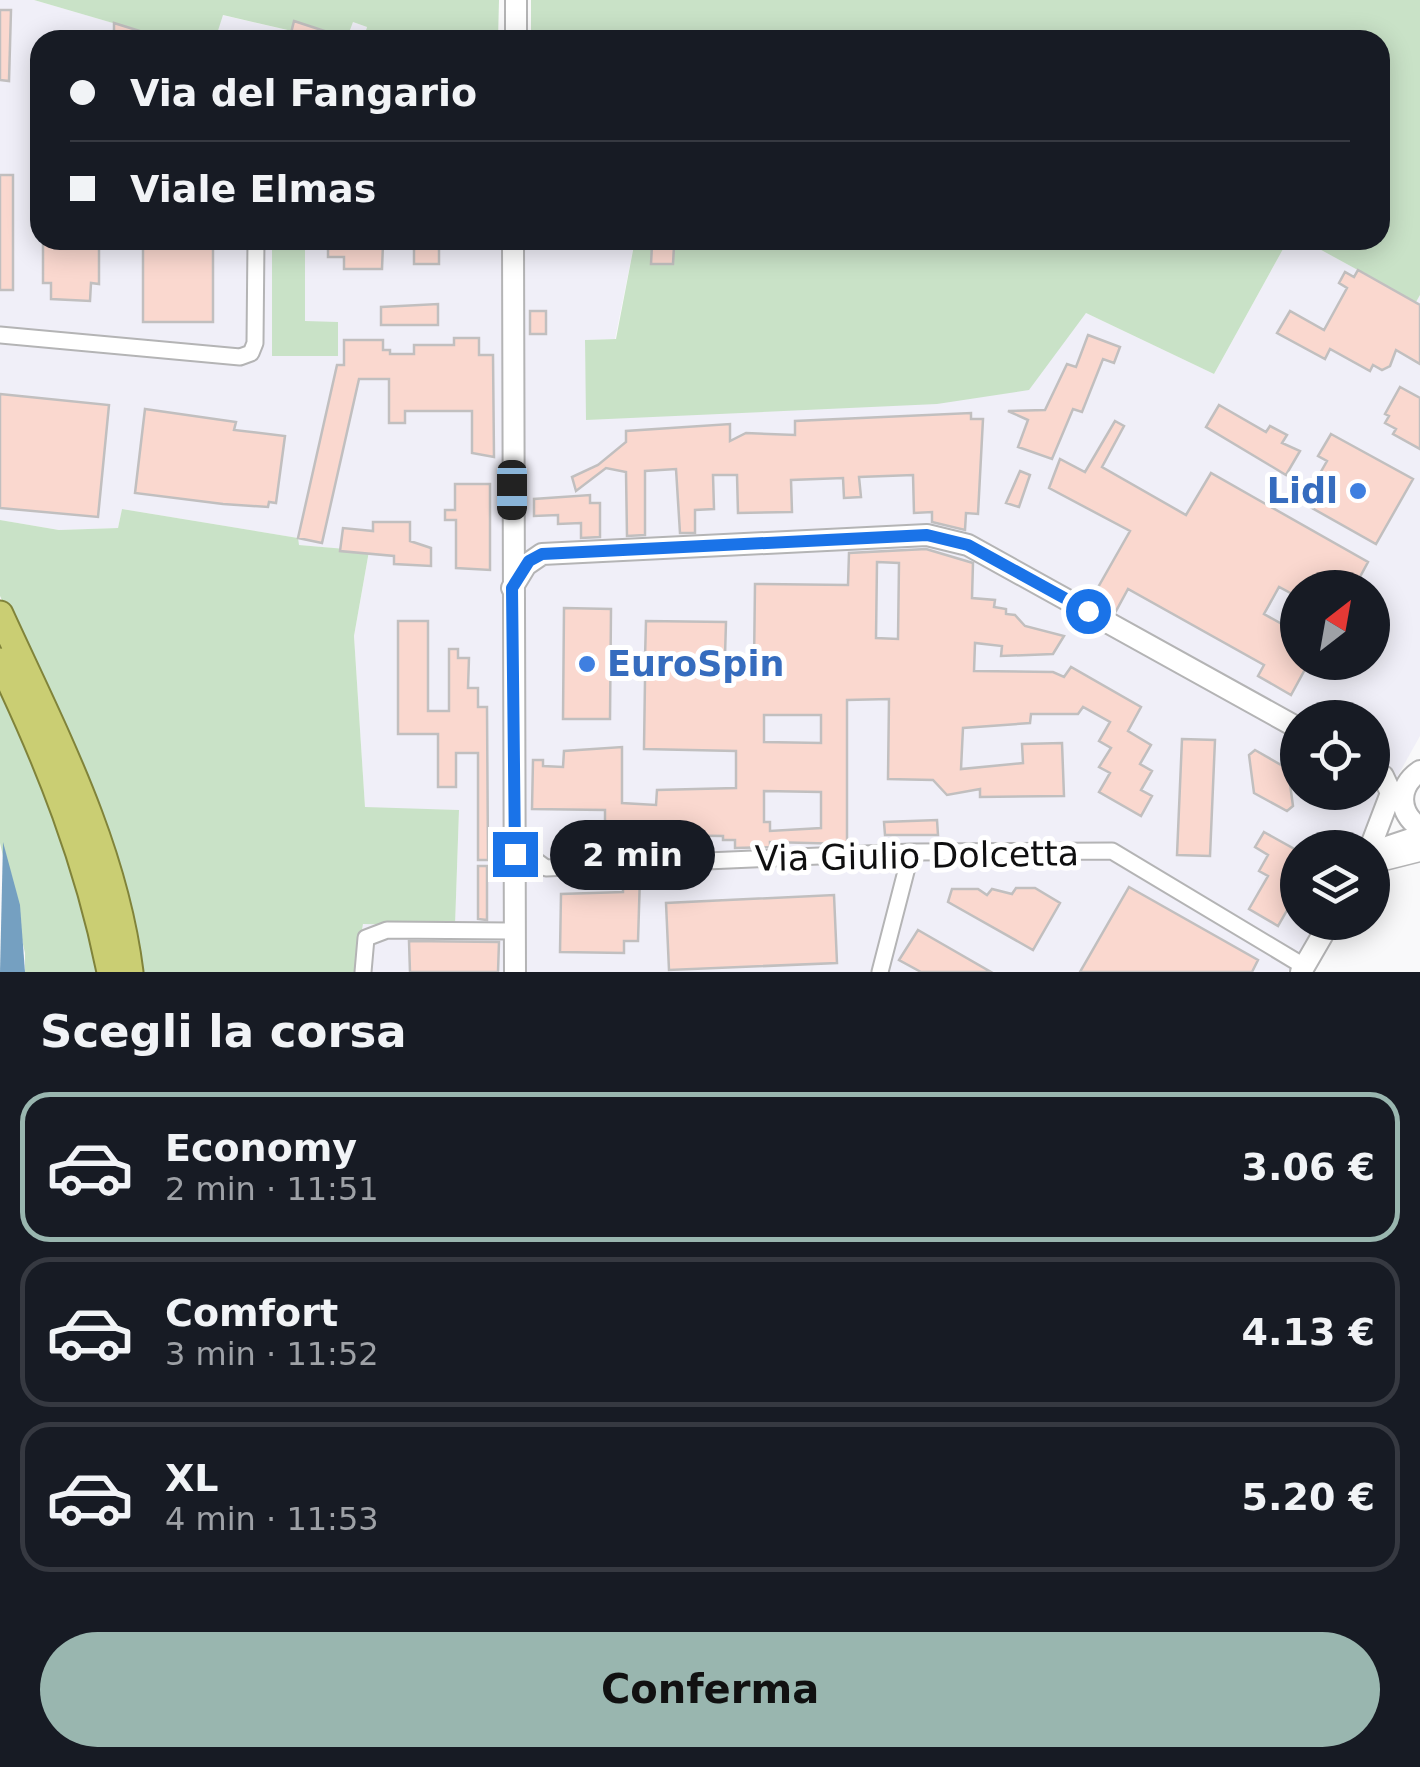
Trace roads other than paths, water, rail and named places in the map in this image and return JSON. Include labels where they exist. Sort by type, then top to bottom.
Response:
[{"type":"highway","points":[[0,614],[83,794],[118,904],[130,972]]},
{"type":"highway","points":[[0,662],[64,802],[94,895],[110,972]]},
{"type":"main road","points":[[516,0],[516,30]]},
{"type":"main road","points":[[513,250],[515,972]]},
{"type":"main road","points":[[512,526],[530,549],[542,554],[927,535],[968,545],[1280,718]]},
{"type":"main road","points":[[512,588],[529,561],[542,554]]},
{"type":"main road","points":[[1390,772],[1418,770]]},
{"type":"main road","points":[[1418,770],[1402,800],[1408,818],[1420,828]]},
{"type":"main road","points":[[1390,846],[1420,836]]},
{"type":"main road","points":[[1303,971],[1320,940]]},
{"type":"street","points":[[0,335],[240,357],[250,353],[254,342],[256,250]]},
{"type":"street","name":"Via Giulio Dolcetta","points":[[516,831],[535,860],[546,868],[910,852],[1112,852],[1303,971]]},
{"type":"street","points":[[880,972],[910,852]]},
{"type":"street","points":[[1390,858],[1420,852]]},
{"type":"street","points":[[363,972],[366,938],[387,930],[514,931]]},
{"type":"water","points":[[3,842],[20,905],[25,972],[0,972]]},
{"type":"place","name":"Lidl","points":[[1358,491]]},
{"type":"place","name":"EuroSpin","points":[[587,664]]}]
